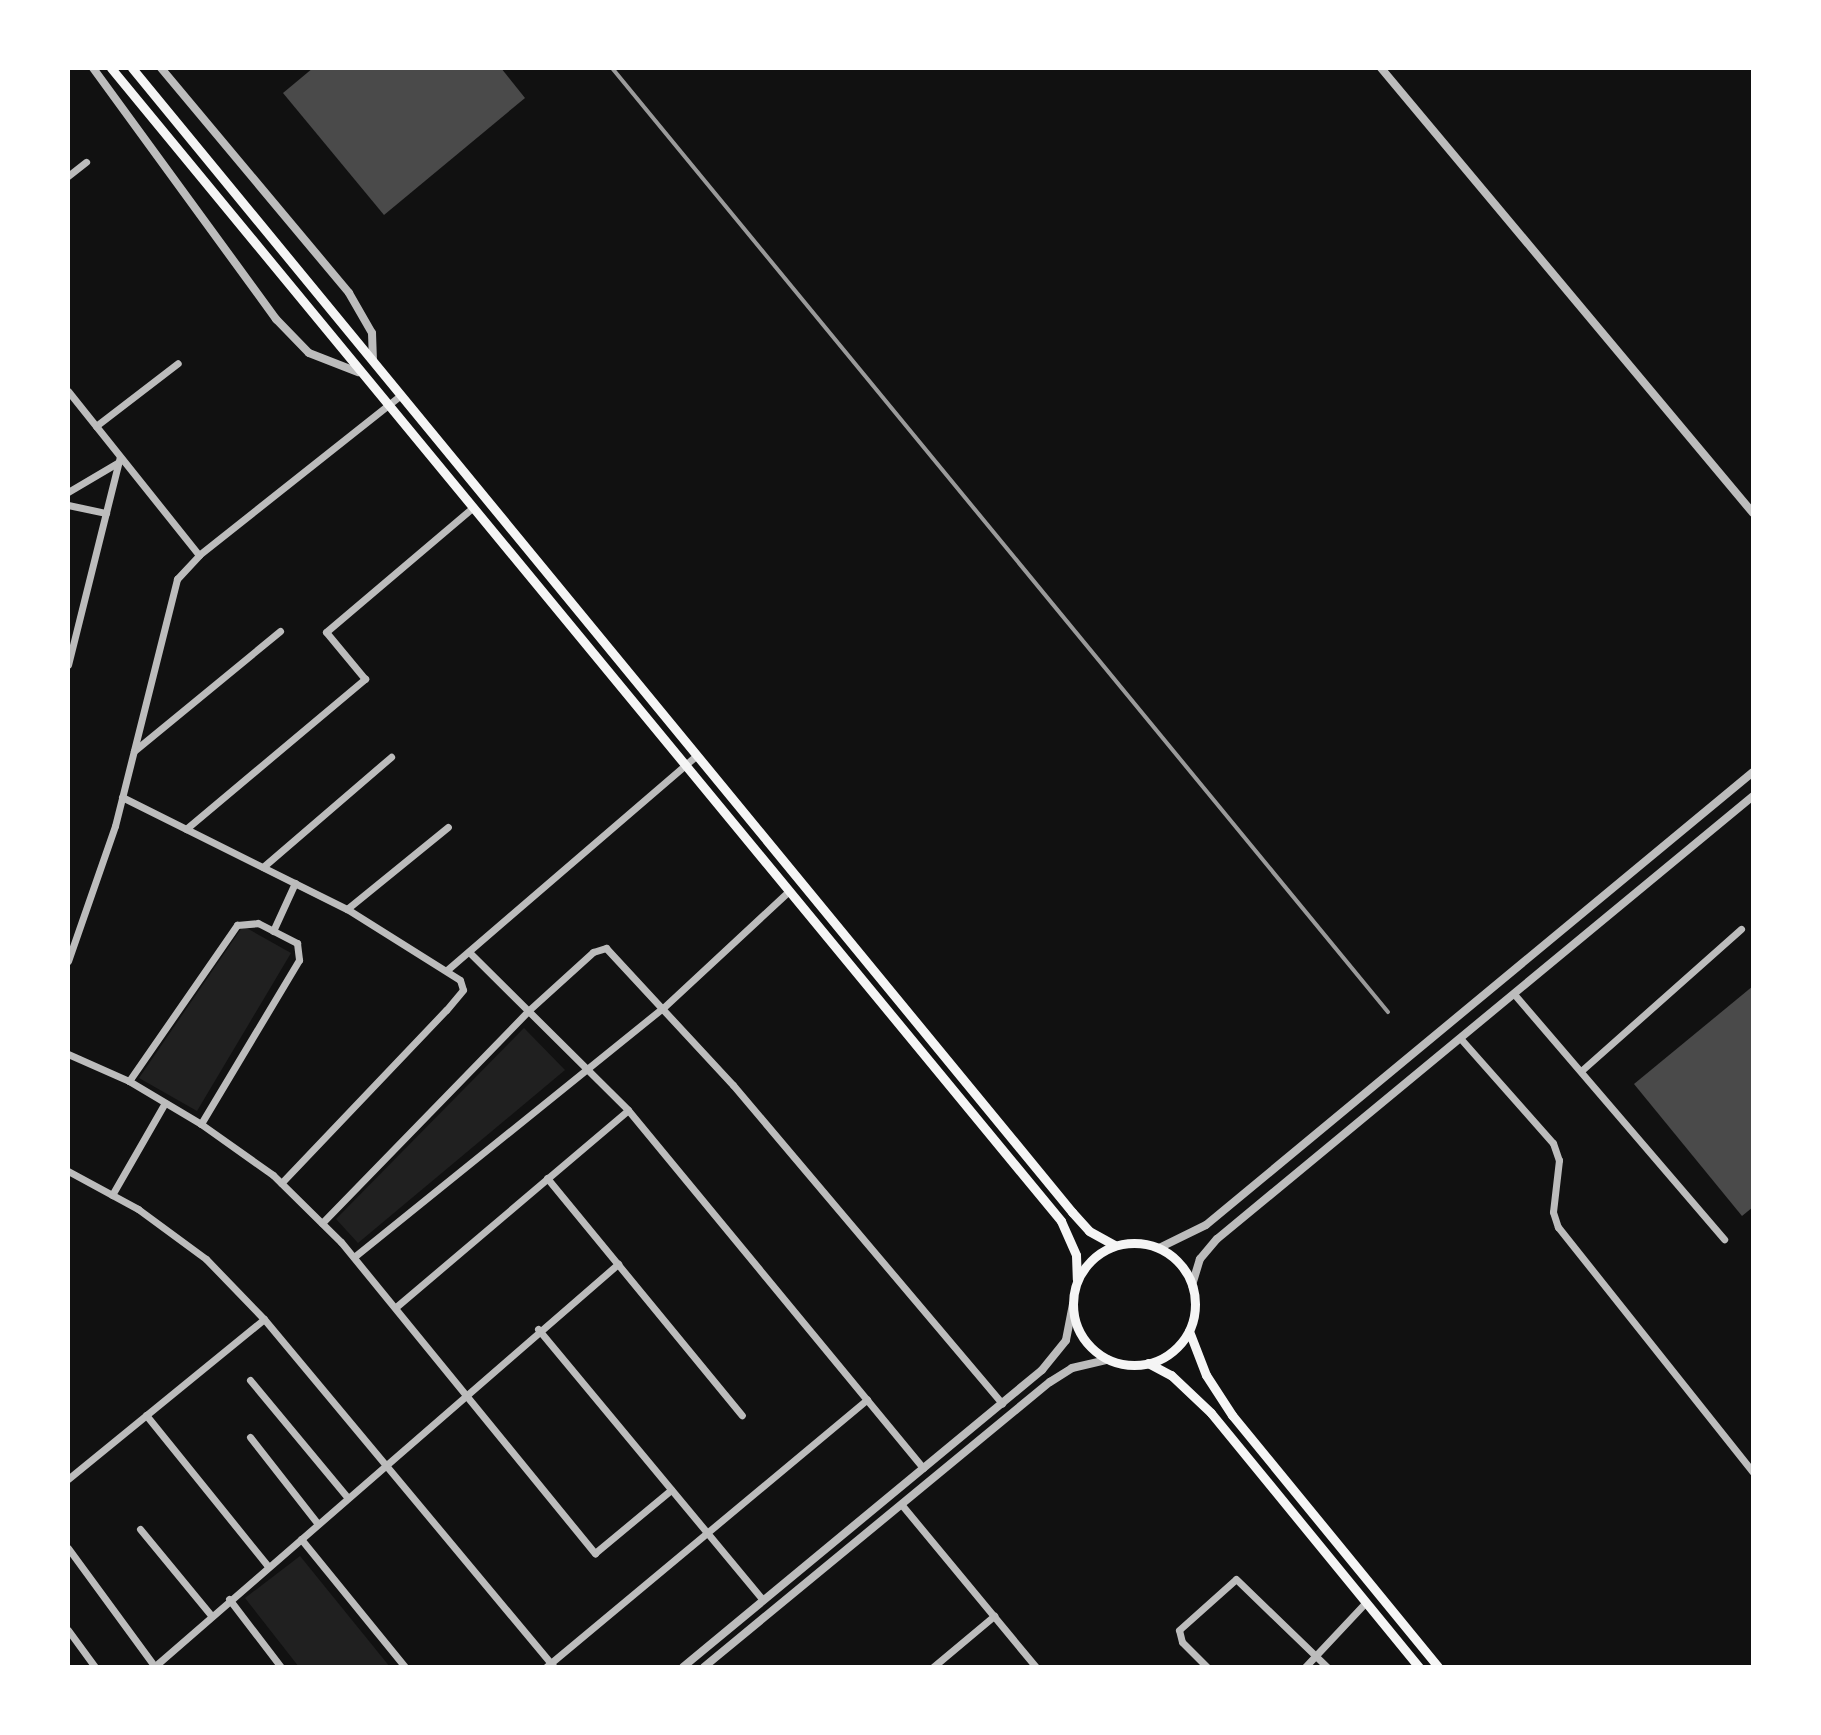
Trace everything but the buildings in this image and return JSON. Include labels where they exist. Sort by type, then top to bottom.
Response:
[{"type":"main road","points":[[111,68],[683,767],[1061,1221],[1076,1255],[1077,1279],[1073,1305],[1076,1325],[1089,1345],[1108,1360],[1148,1363],[1171,1375],[1211,1413],[1419,1667]]},
{"type":"main road","points":[[132,68],[695,757],[1072,1212],[1089,1231],[1114,1245]]},
{"type":"main road","points":[[1077,1279],[1092,1258],[1114,1245],[1136,1242],[1159,1248],[1179,1262],[1192,1285],[1195,1307],[1189,1331],[1175,1349],[1148,1363]]},
{"type":"main road","points":[[1189,1331],[1206,1375],[1232,1415],[1438,1667]]},
{"type":"street","points":[[93,68],[276,319],[309,353],[358,372]]},
{"type":"street","points":[[161,68],[349,293],[372,333],[373,360]]},
{"type":"street","points":[[1381,68],[1753,513]]},
{"type":"street","points":[[68,176],[86,162]]},
{"type":"street","points":[[96,426],[178,363]]},
{"type":"street","points":[[68,391],[199,555]]},
{"type":"street","points":[[68,961],[122,797],[177,579],[199,555],[401,395]]},
{"type":"street","points":[[68,492],[120,459]]},
{"type":"street","points":[[68,665],[120,459]]},
{"type":"street","points":[[68,505],[106,513]]},
{"type":"street","points":[[186,829],[365,679],[326,632],[471,509]]},
{"type":"street","points":[[134,751],[280,631]]},
{"type":"street","points":[[263,867],[391,757]]},
{"type":"street","points":[[447,970],[695,757]]},
{"type":"street","points":[[1159,1248],[1206,1225],[1753,772]]},
{"type":"street","points":[[1192,1285],[1200,1259],[1217,1239],[1753,796]]},
{"type":"street","points":[[122,797],[347,909],[460,980],[463,990],[281,1183]]},
{"type":"street","points":[[347,909],[448,827]]},
{"type":"street","points":[[273,931],[295,883]]},
{"type":"street","points":[[354,1257],[584,1067],[663,1008],[788,892]]},
{"type":"street","points":[[129,1081],[237,925],[250,921],[297,943],[299,960],[201,1124]]},
{"type":"street","points":[[1581,1071],[1741,929]]},
{"type":"street","points":[[322,1223],[528,1011],[593,952],[606,948],[663,1008],[1002,1403]]},
{"type":"street","points":[[469,952],[628,1110],[923,1468]]},
{"type":"street","points":[[1514,994],[1724,1239]]},
{"type":"street","points":[[1460,1038],[1553,1143],[1559,1160],[1553,1212],[1558,1227],[1753,1472]]},
{"type":"street","points":[[68,1054],[129,1081],[201,1124],[281,1183],[354,1257],[595,1553],[671,1490]]},
{"type":"street","points":[[112,1195],[165,1103]]},
{"type":"street","points":[[396,1307],[628,1110]]},
{"type":"street","points":[[68,1171],[112,1195],[206,1259],[264,1319],[550,1666],[867,1400]]},
{"type":"street","points":[[547,1178],[742,1415]]},
{"type":"street","points":[[68,1548],[155,1667],[465,1392],[618,1264]]},
{"type":"street","points":[[683,1667],[1058,1353],[1073,1305]]},
{"type":"street","points":[[68,1479],[264,1319]]},
{"type":"street","points":[[538,1329],[763,1600]]},
{"type":"street","points":[[704,1667],[1050,1382],[1072,1368],[1108,1360]]},
{"type":"street","points":[[250,1380],[348,1498]]},
{"type":"street","points":[[146,1415],[268,1566]]},
{"type":"street","points":[[250,1437],[318,1524]]},
{"type":"street","points":[[901,1504],[1036,1667]]},
{"type":"street","points":[[140,1529],[211,1615]]},
{"type":"street","points":[[301,1539],[405,1667]]},
{"type":"street","points":[[1207,1667],[1182,1642],[1179,1630],[1236,1579],[1327,1667]]},
{"type":"street","points":[[229,1599],[281,1667]]},
{"type":"street","points":[[1305,1667],[1366,1602]]},
{"type":"street","points":[[933,1667],[994,1616]]},
{"type":"street","points":[[68,1630],[95,1667]]},
{"type":"shaded area","points":[[243,926],[291,953],[197,1111],[139,1078]]},
{"type":"shaded area","points":[[524,1028],[565,1070],[358,1243],[336,1219]]},
{"type":"shaded area","points":[[300,1556],[390,1667],[299,1667],[245,1598]]},
{"type":"railway","points":[[612,68],[1388,1012]]}]
